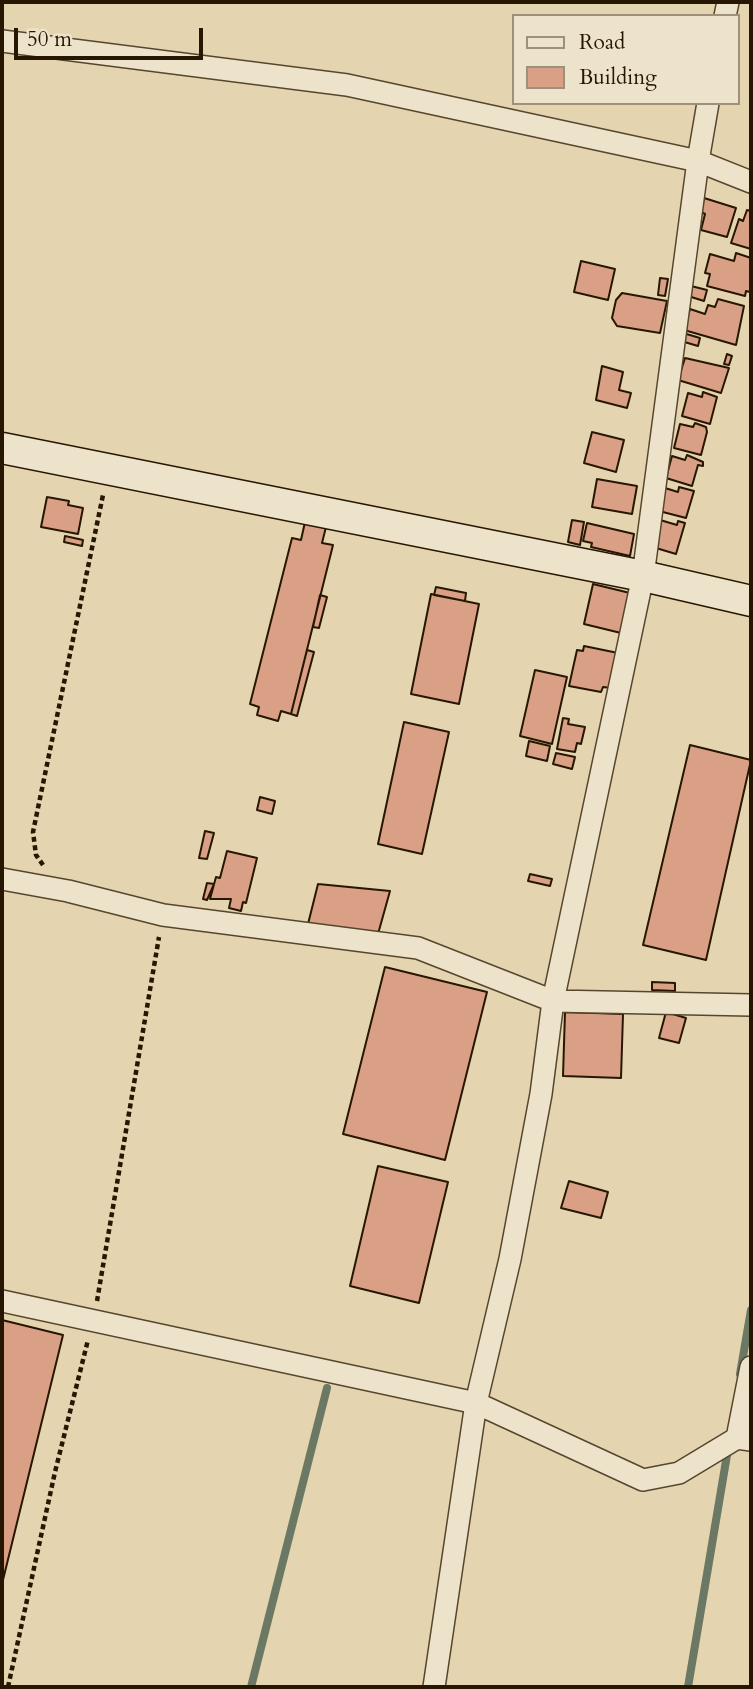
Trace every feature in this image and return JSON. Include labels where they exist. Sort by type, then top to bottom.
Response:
[{"type":"street","points":[[2,41],[346,85],[698,161],[751,182]]},
{"type":"street","points":[[434,1687],[476,1403],[513,1245],[541,1094],[553,1001],[643,576],[698,161],[709,105]]},
{"type":"street","points":[[2,448],[109,467],[643,576],[751,601]]},
{"type":"street","points":[[2,879],[68,891],[163,915],[418,948],[553,1001],[751,1005]]},
{"type":"street","points":[[2,1301],[476,1403],[643,1480],[679,1473],[744,1439],[751,1367]]},
{"type":"path","points":[[68,891],[36,855],[33,832],[109,467]]},
{"type":"path","points":[[8,1687],[55,1472],[94,1319],[163,915]]},
{"type":"building","points":[[704,198],[736,208],[727,237],[701,230],[705,214],[701,212]]},
{"type":"building","points":[[747,210],[751,211],[751,249],[731,243],[739,219],[743,221]]},
{"type":"building","points":[[736,253],[751,258],[750,292],[746,291],[745,296],[707,286],[710,274],[705,273],[710,254],[734,261]]},
{"type":"building","points":[[581,261],[615,269],[608,300],[574,292]]},
{"type":"building","points":[[660,278],[668,279],[665,296],[658,295]]},
{"type":"building","points":[[691,286],[707,290],[704,301],[688,296]]},
{"type":"building","points":[[622,293],[667,301],[660,333],[617,326],[612,318],[616,300]]},
{"type":"building","points":[[718,299],[744,306],[736,345],[684,330],[690,309],[705,314],[708,305],[715,307]]},
{"type":"building","points":[[683,333],[700,338],[698,346],[681,341]]},
{"type":"building","points":[[727,354],[732,356],[729,365],[724,364]]},
{"type":"building","points":[[685,358],[729,368],[721,393],[678,380]]},
{"type":"building","points":[[602,366],[623,372],[619,390],[631,393],[627,408],[596,400]]},
{"type":"building","points":[[703,392],[717,397],[710,424],[682,416],[688,393],[702,397]]},
{"type":"building","points":[[695,423],[706,427],[707,432],[701,455],[674,448],[680,424],[693,427]]},
{"type":"building","points":[[592,432],[624,440],[616,472],[584,463]]},
{"type":"building","points":[[687,455],[703,462],[703,466],[698,465],[692,486],[666,478],[672,456],[685,460]]},
{"type":"building","points":[[597,479],[637,486],[632,514],[592,507]]},
{"type":"building","points":[[679,487],[694,491],[686,518],[659,511],[665,488],[678,492]]},
{"type":"building","points":[[47,497],[69,501],[68,505],[83,508],[78,534],[41,527]]},
{"type":"building","points":[[572,520],[584,522],[580,545],[568,542]]},
{"type":"building","points":[[660,520],[677,525],[678,521],[685,523],[676,554],[656,548]]},
{"type":"building","points":[[305,522],[326,527],[322,543],[333,545],[291,714],[281,711],[278,721],[257,715],[259,707],[250,704],[292,538],[301,540]]},
{"type":"building","points":[[587,523],[634,534],[630,556],[591,547],[592,543],[583,541]]},
{"type":"building","points":[[65,536],[83,540],[82,546],[64,542]]},
{"type":"building","points":[[593,584],[630,593],[621,633],[584,624]]},
{"type":"building","points":[[436,587],[466,593],[465,601],[434,595]]},
{"type":"building","points":[[431,594],[479,604],[459,704],[411,694]]},
{"type":"building","points":[[320,595],[327,597],[319,628],[313,627]]},
{"type":"building","points":[[584,646],[618,653],[611,688],[603,687],[601,692],[569,686],[577,650],[583,651]]},
{"type":"building","points":[[307,650],[314,652],[297,716],[291,714]]},
{"type":"building","points":[[535,670],[567,677],[552,744],[520,736]]},
{"type":"building","points":[[563,718],[569,719],[568,724],[585,727],[581,744],[577,743],[575,752],[557,749]]},
{"type":"building","points":[[404,722],[449,732],[422,854],[378,844]]},
{"type":"building","points":[[529,741],[550,746],[547,761],[526,756]]},
{"type":"building","points":[[690,745],[751,760],[706,960],[643,945]]},
{"type":"building","points":[[556,753],[575,757],[572,769],[553,764]]},
{"type":"building","points":[[260,797],[275,801],[272,814],[257,810]]},
{"type":"building","points":[[205,831],[214,833],[207,859],[199,858]]},
{"type":"building","points":[[227,851],[257,858],[246,903],[243,902],[241,911],[229,908],[231,899],[210,899],[216,877],[220,878]]},
{"type":"building","points":[[530,874],[552,879],[550,886],[528,881]]},
{"type":"building","points":[[207,883],[214,884],[207,900],[203,899]]},
{"type":"building","points":[[318,884],[390,891],[378,934],[307,928]]},
{"type":"building","points":[[385,967],[487,992],[445,1160],[343,1134]]},
{"type":"building","points":[[652,982],[675,983],[675,991],[652,990]]},
{"type":"building","points":[[565,1012],[623,1014],[621,1078],[563,1076]]},
{"type":"building","points":[[666,1012],[686,1018],[679,1043],[659,1038]]},
{"type":"building","points":[[378,1166],[448,1182],[419,1303],[350,1286]]},
{"type":"building","points":[[569,1181],[608,1192],[601,1218],[561,1208]]},
{"type":"building","points":[[2,1320],[63,1335],[2,1584]]},
{"type":"waterway","points":[[740,1374],[751,1310]]},
{"type":"waterway","points":[[251,1687],[327,1388]]},
{"type":"waterway","points":[[688,1687],[728,1449]]}]
